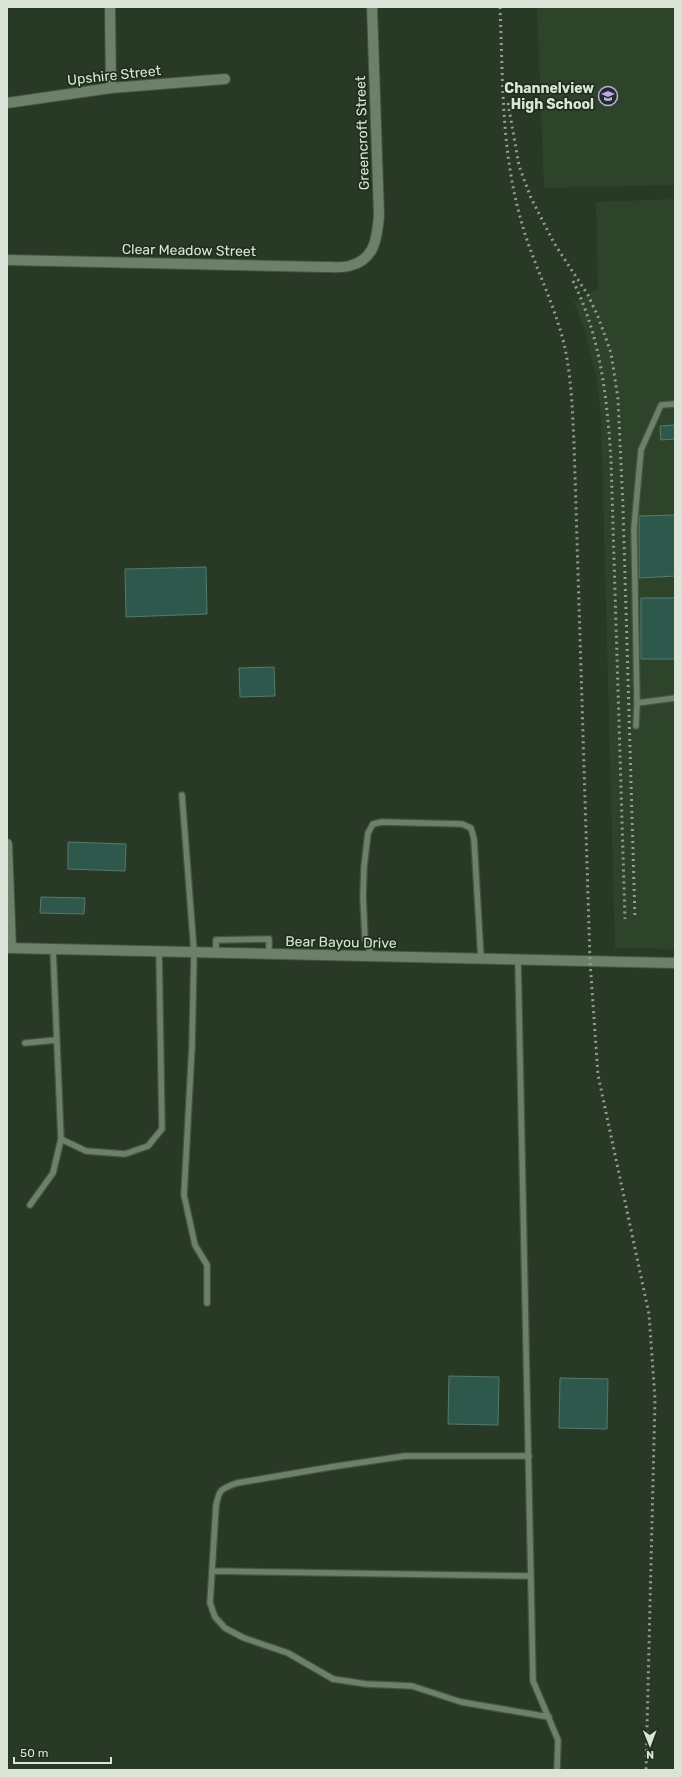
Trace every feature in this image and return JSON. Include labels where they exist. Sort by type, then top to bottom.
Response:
[{"type":"street","points":[[110,7],[111,88]]},
{"type":"street","name":"Greencroft Street","points":[[368,256],[377,239],[379,216],[372,7]]},
{"type":"street","name":"Upshire Street","points":[[7,103],[111,88],[225,79]]},
{"type":"street","name":"Clear Meadow Street","points":[[7,260],[324,267],[350,266],[368,256]]},
{"type":"street","points":[[7,844],[9,948]]},
{"type":"street","name":"Bear Bayou Drive","points":[[9,948],[675,963]]},
{"type":"lane","points":[[636,726],[637,703],[634,528],[641,450],[662,405],[675,404]]},
{"type":"lane","points":[[637,703],[675,698]]},
{"type":"lane","points":[[182,795],[194,952],[192,1046],[184,1195],[195,1245],[207,1265],[206,1303]]},
{"type":"lane","points":[[372,956],[365,939],[364,867],[368,833],[373,824],[382,822],[462,824],[471,828],[474,839],[481,959]]},
{"type":"lane","points":[[216,953],[216,940],[269,940],[269,954]]},
{"type":"lane","points":[[30,1206],[53,1172],[61,1139],[53,949]]},
{"type":"lane","points":[[61,1139],[86,1151],[125,1154],[148,1146],[162,1129],[160,952]]},
{"type":"lane","points":[[518,960],[533,1681],[558,1740],[556,1770]]},
{"type":"lane","points":[[25,1043],[56,1040]]},
{"type":"lane","points":[[529,1456],[405,1456],[330,1467],[222,1488],[218,1494],[216,1506],[210,1603],[215,1617],[225,1628],[244,1638],[288,1653],[334,1679],[366,1684],[412,1686],[461,1702],[549,1717]]},
{"type":"lane","points":[[212,1571],[531,1576]]},
{"type":"shaded area","name":"Channelview High School","points":[[537,7],[675,7],[675,185],[544,188]]},
{"type":"shaded area","points":[[675,199],[675,949],[615,948],[601,415],[596,377],[586,334],[574,302],[598,289],[596,202]]},
{"type":"building","points":[[675,425],[675,439],[661,440],[660,426]]},
{"type":"building","points":[[675,515],[675,576],[639,578],[639,516]]},
{"type":"building","points":[[206,567],[207,614],[126,617],[125,569]]},
{"type":"building","points":[[641,598],[675,598],[675,659],[641,659]]},
{"type":"building","points":[[274,667],[275,696],[240,697],[239,668]]},
{"type":"building","points":[[68,842],[126,844],[125,871],[68,869]]},
{"type":"building","points":[[41,897],[85,898],[84,914],[40,913]]},
{"type":"building","points":[[449,1376],[499,1377],[498,1425],[448,1424]]},
{"type":"building","points":[[560,1378],[608,1379],[607,1429],[559,1428]]},
{"type":"railway","points":[[500,7],[506,141],[514,194],[529,246],[554,310],[566,352],[570,382],[574,443],[590,961],[598,1075],[649,1314],[655,1399],[646,1770]]},
{"type":"railway","points":[[508,103],[519,166],[531,198],[554,243],[588,295],[599,319],[611,353],[618,399],[623,507],[635,919]]},
{"type":"railway","points":[[573,281],[583,303],[590,324],[601,369],[605,391],[611,460],[625,919]]},
{"type":"place","name":"Channelview High School","points":[[608,96]]}]
